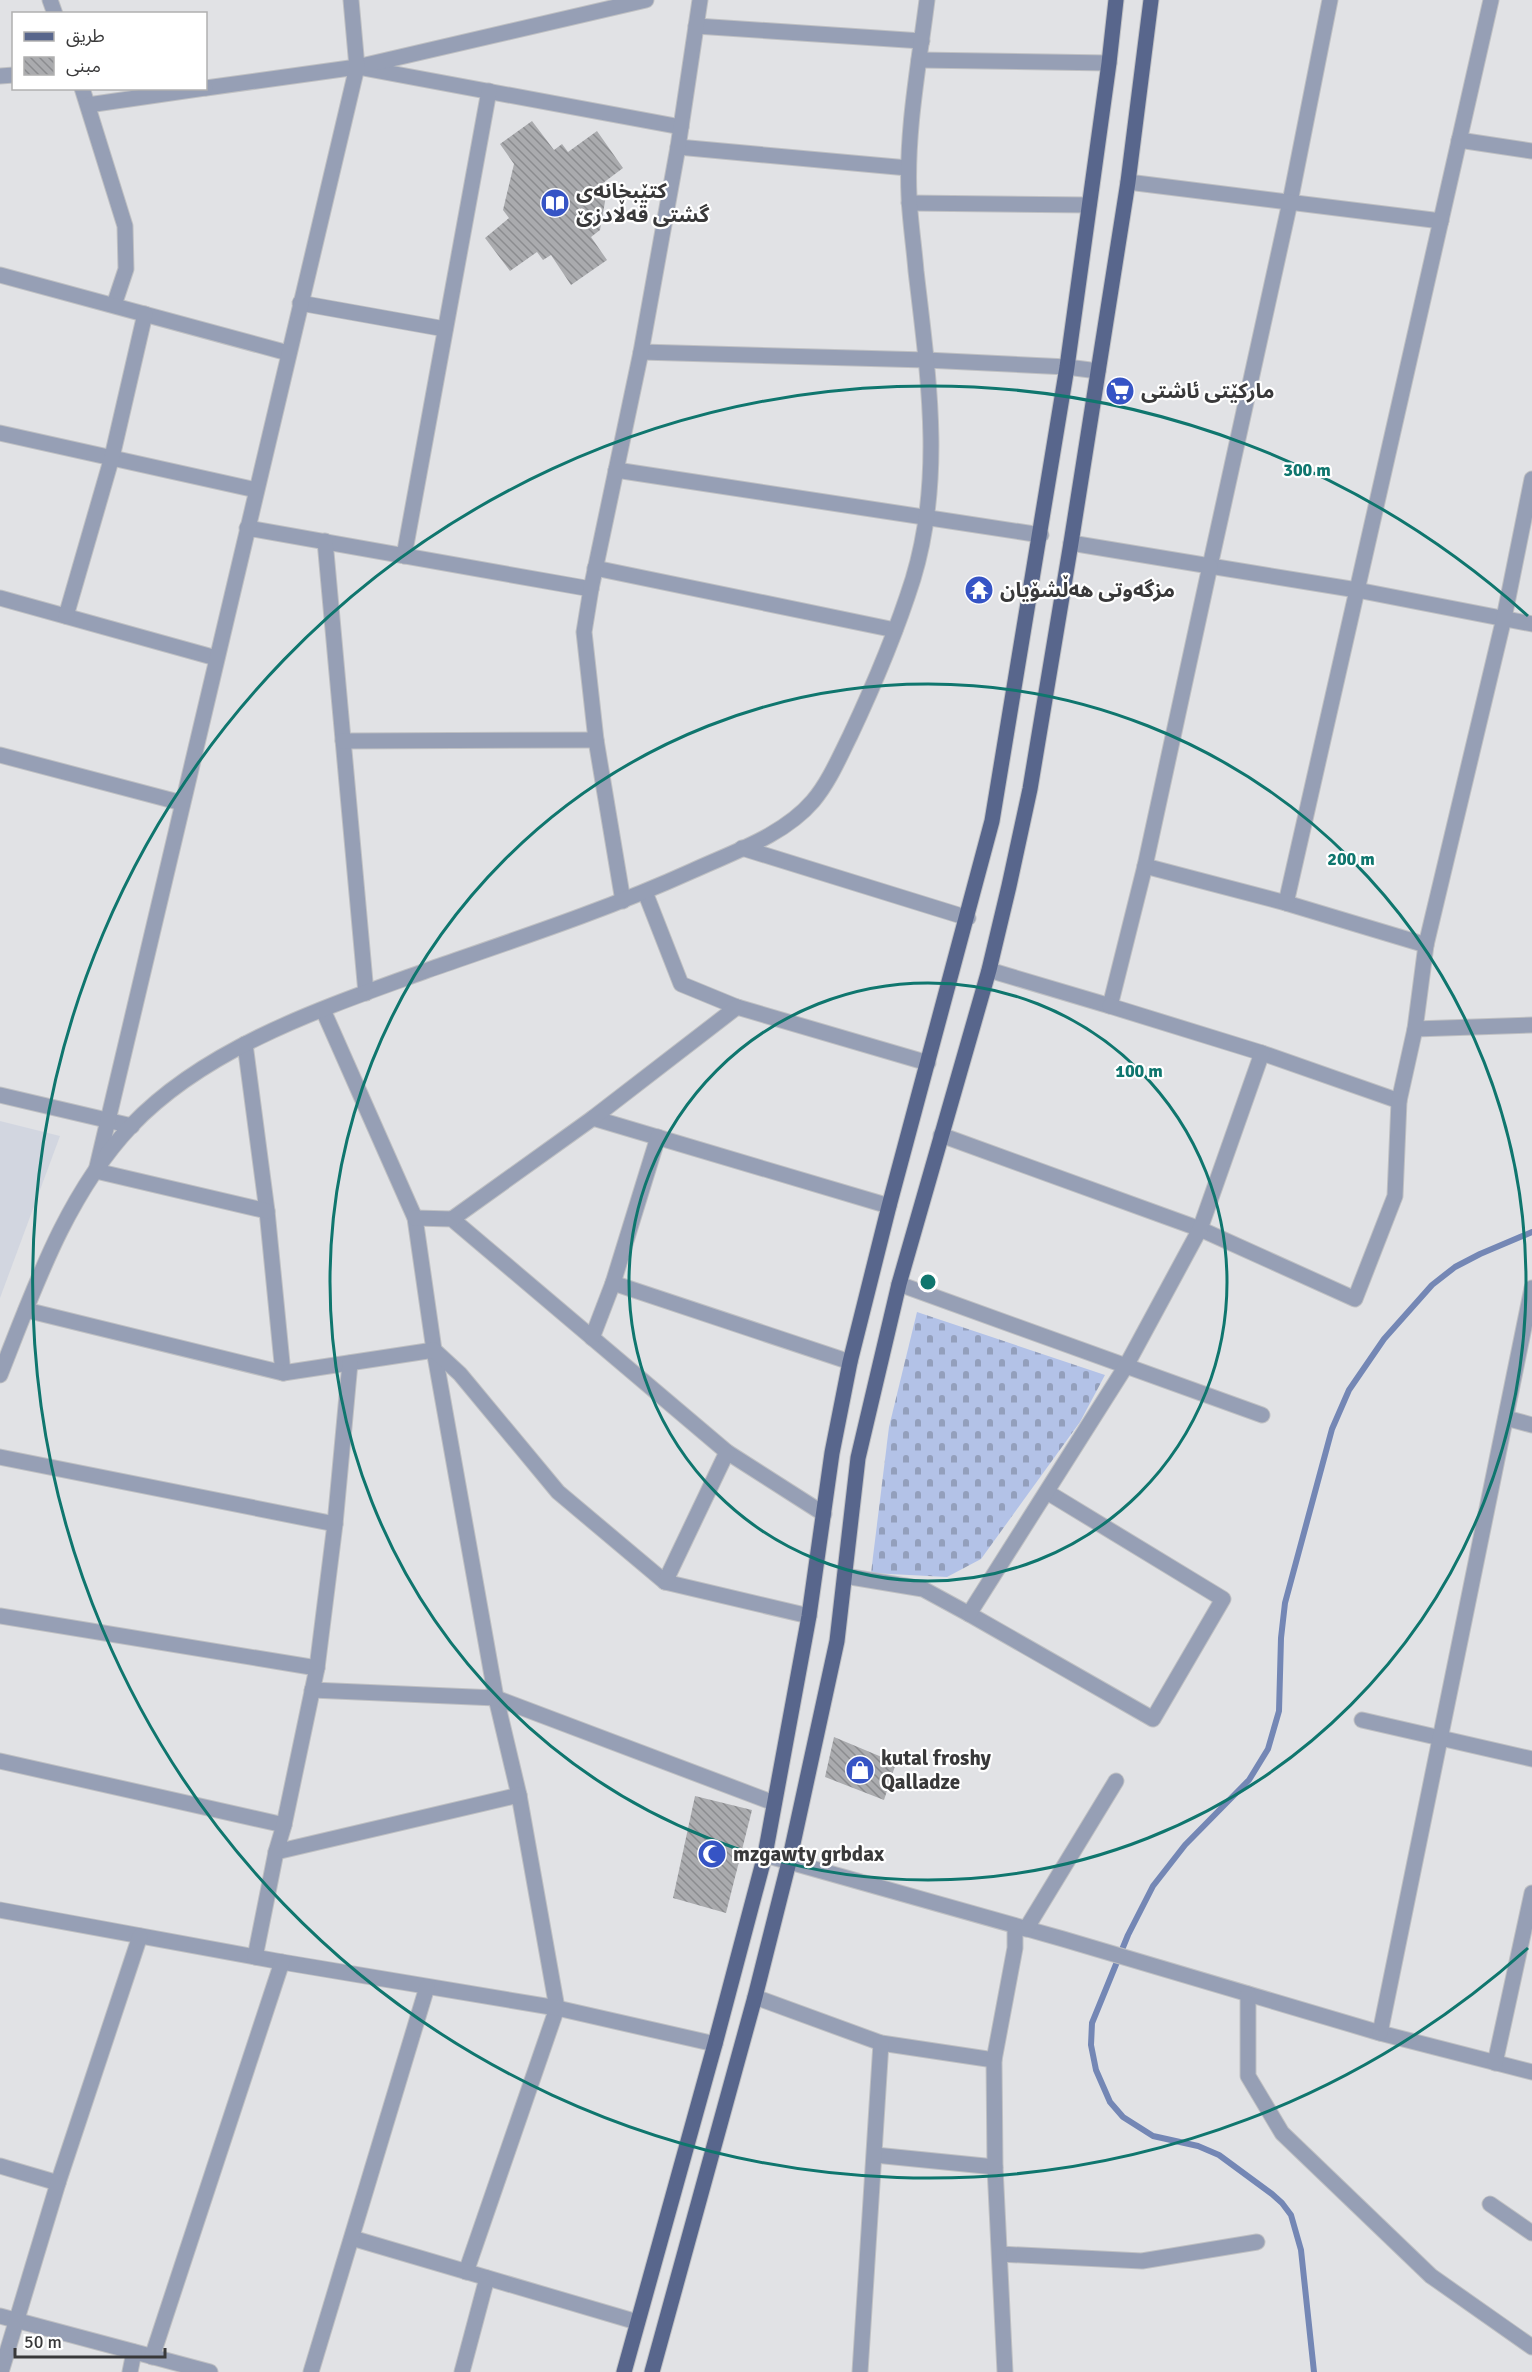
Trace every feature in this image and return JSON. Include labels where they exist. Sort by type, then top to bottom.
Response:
[{"type":"main road","points":[[624,2372],[765,1855],[809,1616],[832,1453],[850,1362],[889,1206],[968,918],[992,821],[1067,367],[1116,0]]},
{"type":"main road","points":[[652,2372],[755,1997],[789,1862],[837,1641],[858,1458],[899,1284],[989,970],[1030,789],[1128,182],[1151,0]]},
{"type":"street","points":[[96,1171],[357,67],[351,0]]},
{"type":"street","points":[[207,88],[357,67],[646,0]]},
{"type":"street","points":[[623,901],[596,740],[584,632],[595,568],[641,352],[678,147],[700,0]]},
{"type":"street","points":[[0,1374],[52,1250],[74,1206],[96,1171],[132,1126],[189,1078],[245,1044],[323,1010],[623,901],[742,848],[790,821],[812,803],[824,786],[863,708],[896,630],[918,559],[927,517],[932,441],[927,360],[909,203],[908,168],[927,0]]},
{"type":"street","points":[[1110,1006],[1145,866],[1290,202],[1330,0]]},
{"type":"street","points":[[1286,903],[1491,0]]},
{"type":"street","points":[[696,26],[922,40]]},
{"type":"street","points":[[919,60],[1109,63]]},
{"type":"street","points":[[357,67],[681,127]]},
{"type":"street","points":[[83,90],[125,226],[126,269],[114,305]]},
{"type":"street","points":[[88,105],[191,90]]},
{"type":"street","points":[[404,556],[489,91]]},
{"type":"street","points":[[1459,140],[1532,151]]},
{"type":"street","points":[[678,147],[908,168]]},
{"type":"street","points":[[1128,182],[1441,221]]},
{"type":"street","points":[[909,203],[1089,205]]},
{"type":"street","points":[[0,275],[288,353]]},
{"type":"street","points":[[300,303],[446,329]]},
{"type":"street","points":[[66,616],[112,458],[146,314]]},
{"type":"street","points":[[641,352],[927,360],[1067,367],[1098,371]]},
{"type":"street","points":[[0,433],[256,490]]},
{"type":"street","points":[[616,470],[1041,535]]},
{"type":"street","points":[[941,1135],[1200,1229],[1355,1299],[1395,1196],[1400,1101],[1415,1029],[1426,945],[1504,618],[1532,479]]},
{"type":"street","points":[[247,528],[591,590]]},
{"type":"street","points":[[325,541],[366,993]]},
{"type":"street","points":[[1071,543],[1357,590],[1532,624]]},
{"type":"street","points":[[595,568],[896,630]]},
{"type":"street","points":[[0,598],[216,658]]},
{"type":"street","points":[[343,741],[596,740]]},
{"type":"street","points":[[0,755],[182,803]]},
{"type":"street","points":[[742,848],[968,918]]},
{"type":"street","points":[[1145,866],[1286,903],[1426,945]]},
{"type":"street","points":[[645,892],[681,984],[737,1007],[928,1063]]},
{"type":"street","points":[[989,970],[1262,1053],[1400,1101]]},
{"type":"street","points":[[415,1218],[452,1219],[593,1118],[737,1007]]},
{"type":"street","points":[[323,1010],[415,1218],[434,1350],[496,1698],[519,1795],[557,2008],[466,2272]]},
{"type":"street","points":[[1415,1029],[1532,1025]]},
{"type":"street","points":[[245,1044],[267,1211],[283,1373]]},
{"type":"street","points":[[969,1614],[1126,1366],[1200,1229],[1262,1053]]},
{"type":"street","points":[[0,1095],[132,1126]]},
{"type":"street","points":[[593,1118],[889,1206]]},
{"type":"street","points":[[592,1338],[613,1283],[658,1137]]},
{"type":"street","points":[[96,1171],[267,1211]]},
{"type":"street","points":[[452,1219],[727,1452],[824,1514]]},
{"type":"street","points":[[613,1283],[850,1362]]},
{"type":"street","points":[[899,1284],[1262,1415]]},
{"type":"street","points":[[1380,2033],[1532,1288]]},
{"type":"street","points":[[26,1310],[283,1373],[434,1350]]},
{"type":"street","points":[[434,1350],[460,1374],[558,1492],[665,1582],[809,1616]]},
{"type":"street","points":[[255,1957],[317,1668],[335,1524],[350,1363]]},
{"type":"street","points":[[1506,1419],[1532,1425]]},
{"type":"street","points":[[665,1582],[727,1452]]},
{"type":"street","points":[[0,1457],[335,1524]]},
{"type":"street","points":[[845,1576],[922,1589],[1153,1719],[1223,1599],[1047,1492]]},
{"type":"street","points":[[0,1616],[317,1668]]},
{"type":"street","points":[[312,1690],[496,1698],[774,1803]]},
{"type":"street","points":[[1362,1720],[1532,1760]]},
{"type":"street","points":[[0,1761],[284,1824]]},
{"type":"street","points":[[1005,2372],[995,2167],[994,2060],[1015,1948],[1021,1927],[1116,1781]]},
{"type":"street","points":[[276,1852],[519,1795]]},
{"type":"street","points":[[765,1855],[1063,1939],[1380,2033],[1532,2072]]},
{"type":"street","points":[[1494,2062],[1532,1893]]},
{"type":"street","points":[[0,1910],[282,1962],[557,2008],[715,2044]]},
{"type":"street","points":[[1,2372],[58,2183],[140,1936]]},
{"type":"street","points":[[152,2357],[282,1962]]},
{"type":"street","points":[[311,2372],[427,1986]]},
{"type":"street","points":[[1248,1994],[1248,2076],[1282,2133],[1431,2276],[1532,2347]]},
{"type":"street","points":[[755,1997],[881,2043],[994,2060]]},
{"type":"street","points":[[860,2372],[881,2043]]},
{"type":"street","points":[[875,2155],[995,2167]]},
{"type":"street","points":[[0,2166],[58,2183]]},
{"type":"street","points":[[1490,2204],[1532,2233]]},
{"type":"street","points":[[351,2238],[637,2322]]},
{"type":"street","points":[[1000,2254],[1142,2261],[1257,2242]]},
{"type":"street","points":[[462,2372],[487,2278]]},
{"type":"street","points":[[0,2316],[210,2372]]},
{"type":"street","points":[[130,2372],[134,2352]]},
{"type":"shaded area","points":[[0,1121],[60,1136],[0,1298]]},
{"type":"green space","points":[[917,1312],[1105,1375],[1080,1422],[981,1559],[947,1577],[871,1573],[889,1427]]},
{"type":"building","name":"کتێبخانەی گشتی قەڵادزێ","points":[[532,121],[554,150],[562,144],[568,152],[597,131],[623,168],[599,186],[606,196],[600,230],[591,237],[607,260],[571,285],[551,255],[543,260],[537,252],[510,271],[485,238],[509,218],[503,210],[514,164],[500,144]]},
{"type":"building","name":"kutal froshy Qalladze","points":[[834,1737],[896,1763],[884,1800],[825,1777]]},
{"type":"building","name":"mzgawty grbdax","points":[[695,1796],[752,1810],[726,1913],[673,1898]]},
{"type":"waterway","points":[[1314,2372],[1301,2250],[1291,2215],[1272,2194],[1219,2155],[1198,2146],[1153,2136],[1123,2117],[1110,2102],[1096,2070],[1091,2045],[1092,2023],[1128,1935],[1153,1886],[1185,1845],[1249,1780],[1268,1749],[1279,1711],[1281,1638],[1285,1603],[1332,1429],[1349,1390],[1384,1339],[1432,1285],[1455,1267],[1532,1232]]},
{"type":"place","name":"کتێبخانەی گشتی قەڵادزێ","points":[[555,203]]},
{"type":"place","name":"مارکێتی ئاشتی","points":[[1120,391]]},
{"type":"place","name":"مزگەوتی ھەڵشۆیان","points":[[979,590]]},
{"type":"place","name":"kutal froshy Qalladze","points":[[860,1770]]},
{"type":"place","name":"mzgawty grbdax","points":[[712,1854]]}]
